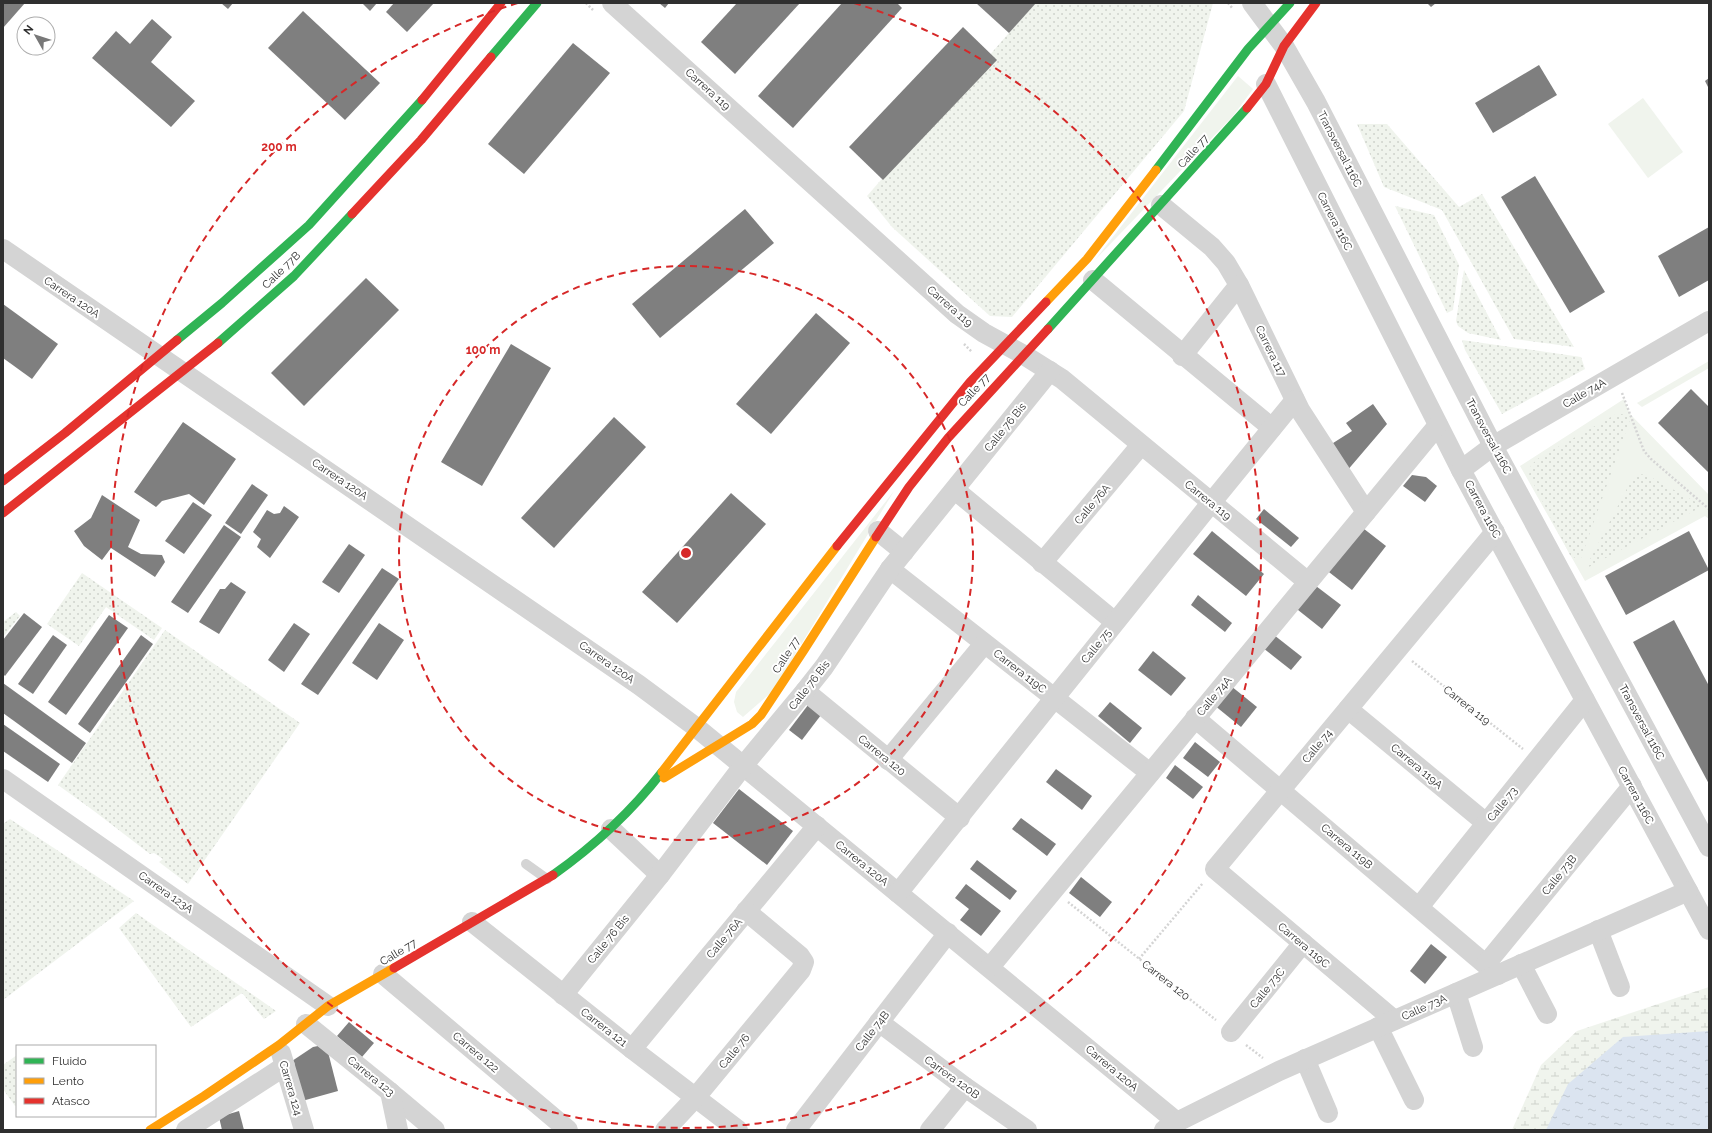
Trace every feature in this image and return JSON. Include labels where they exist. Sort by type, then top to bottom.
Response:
[{"type":"street","name":"Calle 77B","points":[[3,481],[65,433],[159,356],[258,272],[309,225],[430,91],[502,3]]},
{"type":"street","name":"Calle 77B","points":[[3,513],[224,338],[294,276],[421,140],[537,3]]},
{"type":"street","name":"Carrera 119","points":[[612,3],[957,314],[972,325],[1024,354],[1062,379],[1308,582]]},
{"type":"street","points":[[1252,3],[1269,26]]},
{"type":"street","name":"Calle 77","points":[[150,1130],[209,1114],[279,1045],[328,1006],[547,879],[570,863],[628,813],[652,786],[822,565],[970,382],[1004,344],[1087,259],[1129,206],[1209,98],[1290,3]]},
{"type":"street","name":"Calle 77","points":[[652,786],[752,724],[761,716],[878,531],[932,456],[982,399],[1093,280],[1244,112],[1266,84],[1284,46],[1316,3]]},
{"type":"street","name":"Transversal 116C","points":[[1269,26],[1284,46],[1316,102],[1493,446],[1709,847]]},
{"type":"street","name":"Carrera 116C","points":[[1266,84],[1461,470],[1709,930]]},
{"type":"street","name":"Carrera 117","points":[[1161,205],[1212,246],[1226,263],[1239,285],[1295,400],[1366,512]]},
{"type":"street","name":"Carrera 120A","points":[[3,249],[639,684],[697,728],[990,967],[1171,1126]]},
{"type":"street","points":[[1093,280],[1182,356],[1272,428]]},
{"type":"street","points":[[1182,356],[1239,285]]},
{"type":"street","name":"Calle 74A","points":[[1461,470],[1493,446],[1709,321]]},
{"type":"street","name":"Calle 76 Bis","points":[[563,995],[660,875],[743,766],[805,692],[824,667],[890,569],[1050,371]]},
{"type":"street","name":"Calle 75","points":[[898,893],[960,818],[1115,622],[1295,400]]},
{"type":"street","name":"Calle 74A","points":[[990,967],[1438,425]]},
{"type":"street","name":"Calle 76A","points":[[1042,563],[1141,445]]},
{"type":"street","points":[[955,490],[1115,622]]},
{"type":"street","points":[[878,531],[904,552]]},
{"type":"street","name":"Calle 74","points":[[1215,869],[1495,532]]},
{"type":"street","name":"Carrera 119C","points":[[890,569],[1150,773]]},
{"type":"street","points":[[888,760],[984,644]]},
{"type":"street","points":[[804,650],[824,667]]},
{"type":"street","name":"Carrera 120","points":[[805,692],[960,818]]},
{"type":"street","name":"Calle 73","points":[[1419,907],[1585,700]]},
{"type":"street","name":"Carrera 119A","points":[[1348,709],[1486,824]]},
{"type":"street","name":"Carrera 119B","points":[[1195,718],[1492,969]]},
{"type":"street","name":"Carrera 123A","points":[[3,778],[328,1006]]},
{"type":"street","name":"Calle 73B","points":[[1492,969],[1632,786]]},
{"type":"street","name":"Calle 76A","points":[[632,1049],[817,826]]},
{"type":"street","points":[[611,829],[660,875]]},
{"type":"street","name":"Carrera 119C","points":[[1215,869],[1303,943],[1386,1023],[1414,1100]]},
{"type":"street","name":"Calle 73A","points":[[1171,1126],[1278,1071],[1456,993],[1492,969],[1521,964],[1688,891]]},
{"type":"street","name":"Calle 76","points":[[665,1130],[696,1098],[801,970],[804,962],[800,956],[746,911]]},
{"type":"street","name":"Carrera 121","points":[[472,922],[632,1049],[738,1130]]},
{"type":"street","points":[[1598,930],[1620,987]]},
{"type":"street","name":"Calle 74B","points":[[796,1130],[948,933]]},
{"type":"street","name":"Calle 73C","points":[[1231,1032],[1303,943]]},
{"type":"street","points":[[1521,964],[1547,1014]]},
{"type":"street","name":"Carrera 122","points":[[384,974],[568,1130]]},
{"type":"street","points":[[1456,993],[1473,1047]]},
{"type":"street","name":"Carrera 120B","points":[[879,1022],[965,1087],[1027,1130]]},
{"type":"street","name":"Carrera 123","points":[[306,1024],[435,1130]]},
{"type":"street","name":"Carrera 124","points":[[279,1045],[304,1130]]},
{"type":"street","points":[[1305,1059],[1328,1113]]},
{"type":"street","points":[[186,1130],[285,1066]]},
{"type":"street","points":[[930,1130],[965,1087]]},
{"type":"street","points":[[390,1092],[398,1130]]},
{"type":"lane","points":[[526,864],[547,879]]},
{"type":"path","points":[[1614,376],[1644,451],[1651,459],[1709,510]]},
{"type":"path","name":"Carrera 119","points":[[1398,650],[1537,760]]},
{"type":"path","points":[[1139,959],[1215,869]]},
{"type":"path","name":"Carrera 120","points":[[1053,890],[1278,1071]]},
{"type":"green space","points":[[1035,3],[1213,3],[1184,111],[1012,317],[990,316],[892,227],[867,196]]},
{"type":"green space","points":[[1238,76],[1253,89],[1233,116],[1095,260]]},
{"type":"green space","points":[[1643,98],[1683,152],[1648,178],[1608,124]]},
{"type":"green space","points":[[1357,124],[1387,124],[1459,207],[1482,194],[1574,347],[1514,339],[1442,210],[1384,187]]},
{"type":"green space","points":[[1395,206],[1434,215],[1459,265],[1453,310],[1447,313]]},
{"type":"green space","points":[[1464,270],[1501,340],[1468,333],[1458,326],[1456,321]]},
{"type":"green space","points":[[1462,340],[1581,357],[1585,369],[1502,414],[1465,350]]},
{"type":"green space","points":[[1709,361],[1709,368],[1642,407],[1637,403]]},
{"type":"green space","points":[[1624,399],[1630,414],[1709,495],[1709,519],[1705,516],[1585,581],[1520,466]]},
{"type":"green space","points":[[1618,413],[1631,417],[1580,561],[1570,555],[1529,475],[1531,465],[1540,457]]},
{"type":"green space","points":[[1639,474],[1647,475],[1703,506],[1585,569],[1632,479]]},
{"type":"green space","points":[[894,491],[773,691],[743,717],[737,712],[734,702],[736,692]]},
{"type":"green space","points":[[82,573],[162,628],[154,640],[106,607],[79,646],[47,624]]},
{"type":"green space","points":[[16,612],[20,616],[3,637],[3,622]]},
{"type":"green space","points":[[165,630],[300,723],[188,884],[159,862],[163,859],[154,853],[150,854],[58,785]]},
{"type":"green space","points":[[10,819],[134,901],[3,1000],[3,824]]},
{"type":"green space","points":[[136,913],[276,1011],[264,1019],[242,993],[191,1027],[119,928]]},
{"type":"green space","points":[[1709,987],[1709,1130],[1512,1130],[1541,1065],[1577,1031]]},
{"type":"green space","points":[[16,1056],[15,1106],[3,1089],[3,1065]]},
{"type":"water","points":[[1709,1031],[1709,1130],[1546,1130],[1568,1084],[1623,1037]]},
{"type":"building","points":[[3,3],[25,3],[3,28]]},
{"type":"building","points":[[221,3],[233,3],[228,9]]},
{"type":"building","points":[[362,3],[377,3],[370,11]]},
{"type":"building","points":[[394,3],[434,3],[407,32],[386,12]]},
{"type":"building","points":[[659,3],[669,3],[665,8]]},
{"type":"building","points":[[737,3],[800,3],[735,74],[701,42]]},
{"type":"building","points":[[842,3],[897,3],[902,8],[793,128],[758,96]]},
{"type":"building","points":[[976,3],[1036,3],[1009,33]]},
{"type":"building","points":[[1427,3],[1436,3],[1431,7]]},
{"type":"building","points":[[303,11],[380,83],[345,120],[268,48]]},
{"type":"building","points":[[152,19],[172,37],[151,62],[195,101],[171,127],[92,58],[116,31],[130,44]]},
{"type":"building","points":[[963,27],[997,60],[883,180],[849,147]]},
{"type":"building","points":[[573,43],[610,73],[524,174],[488,144]]},
{"type":"building","points":[[1539,65],[1557,95],[1493,133],[1475,103]]},
{"type":"building","points":[[1709,78],[1709,89],[1705,81]]},
{"type":"building","points":[[1535,176],[1605,292],[1570,313],[1501,197]]},
{"type":"building","points":[[745,209],[774,243],[660,338],[632,304]]},
{"type":"building","points":[[1709,227],[1709,280],[1679,297],[1658,256]]},
{"type":"building","points":[[366,278],[399,310],[304,406],[271,373]]},
{"type":"building","points":[[3,304],[58,344],[32,379],[3,358]]},
{"type":"building","points":[[816,313],[850,343],[771,434],[736,404]]},
{"type":"building","points":[[511,344],[551,368],[482,486],[441,462]]},
{"type":"building","points":[[1691,389],[1709,407],[1709,473],[1658,423]]},
{"type":"building","points":[[1373,404],[1387,424],[1346,472],[1330,445],[1352,431],[1346,423]]},
{"type":"building","points":[[614,417],[646,447],[554,548],[521,518]]},
{"type":"building","points":[[183,422],[236,459],[204,505],[189,494],[162,501],[156,507],[134,492]]},
{"type":"building","points":[[1412,475],[1426,477],[1437,486],[1425,502],[1403,486]]},
{"type":"building","points":[[252,484],[268,495],[241,534],[225,523]]},
{"type":"building","points":[[731,493],[766,524],[677,623],[642,592]]},
{"type":"building","points":[[102,495],[140,520],[128,547],[141,554],[162,555],[165,562],[155,577],[111,548],[102,560],[84,546],[74,531],[91,518]]},
{"type":"building","points":[[193,502],[212,515],[184,554],[165,541]]},
{"type":"building","points":[[284,506],[299,517],[270,558],[257,547],[261,539],[253,532],[267,510],[274,514],[280,513]]},
{"type":"building","points":[[1264,509],[1299,538],[1291,547],[1256,519]]},
{"type":"building","points":[[224,525],[241,537],[188,613],[171,602]]},
{"type":"building","points":[[1359,525],[1386,546],[1352,590],[1325,569]]},
{"type":"building","points":[[1212,531],[1264,574],[1246,596],[1193,554]]},
{"type":"building","points":[[1689,531],[1709,570],[1626,615],[1605,576]]},
{"type":"building","points":[[349,544],[365,555],[339,593],[322,582]]},
{"type":"building","points":[[382,568],[399,579],[318,695],[301,684]]},
{"type":"building","points":[[231,582],[246,592],[219,634],[199,622],[220,589],[225,589]]},
{"type":"building","points":[[1312,583],[1341,605],[1322,629],[1293,606]]},
{"type":"building","points":[[1198,595],[1232,623],[1225,632],[1191,605]]},
{"type":"building","points":[[24,613],[42,627],[5,676],[3,674],[3,640]]},
{"type":"building","points":[[109,615],[128,628],[66,715],[48,702]]},
{"type":"building","points":[[1674,620],[1709,686],[1709,784],[1633,642]]},
{"type":"building","points":[[294,623],[310,634],[284,672],[268,660]]},
{"type":"building","points":[[379,623],[404,640],[377,680],[352,663]]},
{"type":"building","points":[[53,635],[67,645],[33,694],[18,684]]},
{"type":"building","points":[[141,635],[153,644],[90,733],[78,724]]},
{"type":"building","points":[[1274,635],[1302,657],[1291,670],[1263,648]]},
{"type":"building","points":[[1153,651],[1186,678],[1171,696],[1138,670]]},
{"type":"building","points":[[3,683],[86,743],[72,763],[3,713]]},
{"type":"building","points":[[1231,686],[1257,707],[1241,727],[1214,705]]},
{"type":"building","points":[[1110,702],[1142,728],[1130,743],[1098,716]]},
{"type":"building","points":[[808,705],[821,715],[802,740],[789,730]]},
{"type":"building","points":[[3,724],[60,764],[48,782],[3,751]]},
{"type":"building","points":[[1195,742],[1220,762],[1208,777],[1183,758]]},
{"type":"building","points":[[1175,765],[1203,787],[1193,799],[1166,778]]},
{"type":"building","points":[[1056,769],[1092,796],[1082,810],[1046,782]]},
{"type":"building","points":[[739,789],[793,831],[767,865],[713,823]]},
{"type":"building","points":[[1021,818],[1056,844],[1047,856],[1012,829]]},
{"type":"building","points":[[977,860],[1017,891],[1010,900],[970,869]]},
{"type":"building","points":[[1081,877],[1112,902],[1100,917],[1069,893]]},
{"type":"building","points":[[966,884],[1001,911],[981,936],[960,920],[969,909],[955,898]]},
{"type":"building","points":[[1431,944],[1447,957],[1425,984],[1410,971]]},
{"type":"building","points":[[349,1022],[374,1043],[362,1057],[337,1036]]},
{"type":"building","points":[[318,1046],[328,1052],[338,1091],[302,1101],[292,1061],[313,1047]]},
{"type":"building","points":[[239,1111],[244,1130],[222,1130],[219,1117]]},
{"type":"traffic: fast","points":[[491,57],[537,3]]},
{"type":"traffic: fast","points":[[1156,170],[1248,49],[1290,3]]},
{"type":"traffic: fast","points":[[177,340],[222,303],[309,225],[422,100]]},
{"type":"traffic: fast","points":[[1048,329],[1247,108]]},
{"type":"traffic: fast","points":[[218,343],[294,276],[352,214]]},
{"type":"traffic: fast","points":[[553,875],[583,852],[625,815],[662,772]]},
{"type":"traffic: slow","points":[[1046,302],[1087,259],[1156,170]]},
{"type":"traffic: slow","points":[[664,778],[752,724],[761,715],[876,537]]},
{"type":"traffic: slow","points":[[662,772],[837,546]]},
{"type":"traffic: slow","points":[[150,1130],[204,1096],[279,1045],[328,1006],[394,968]]},
{"type":"traffic: jam","points":[[422,100],[501,3]]},
{"type":"traffic: jam","points":[[1247,108],[1266,84],[1284,46],[1316,3]]},
{"type":"traffic: jam","points":[[352,214],[421,140],[491,57]]},
{"type":"traffic: jam","points":[[837,546],[970,382],[1046,302]]},
{"type":"traffic: jam","points":[[876,537],[909,487],[948,438],[1048,329]]},
{"type":"traffic: jam","points":[[3,481],[65,433],[177,340]]},
{"type":"traffic: jam","points":[[3,513],[218,343]]},
{"type":"traffic: jam","points":[[394,968],[553,875]]}]
